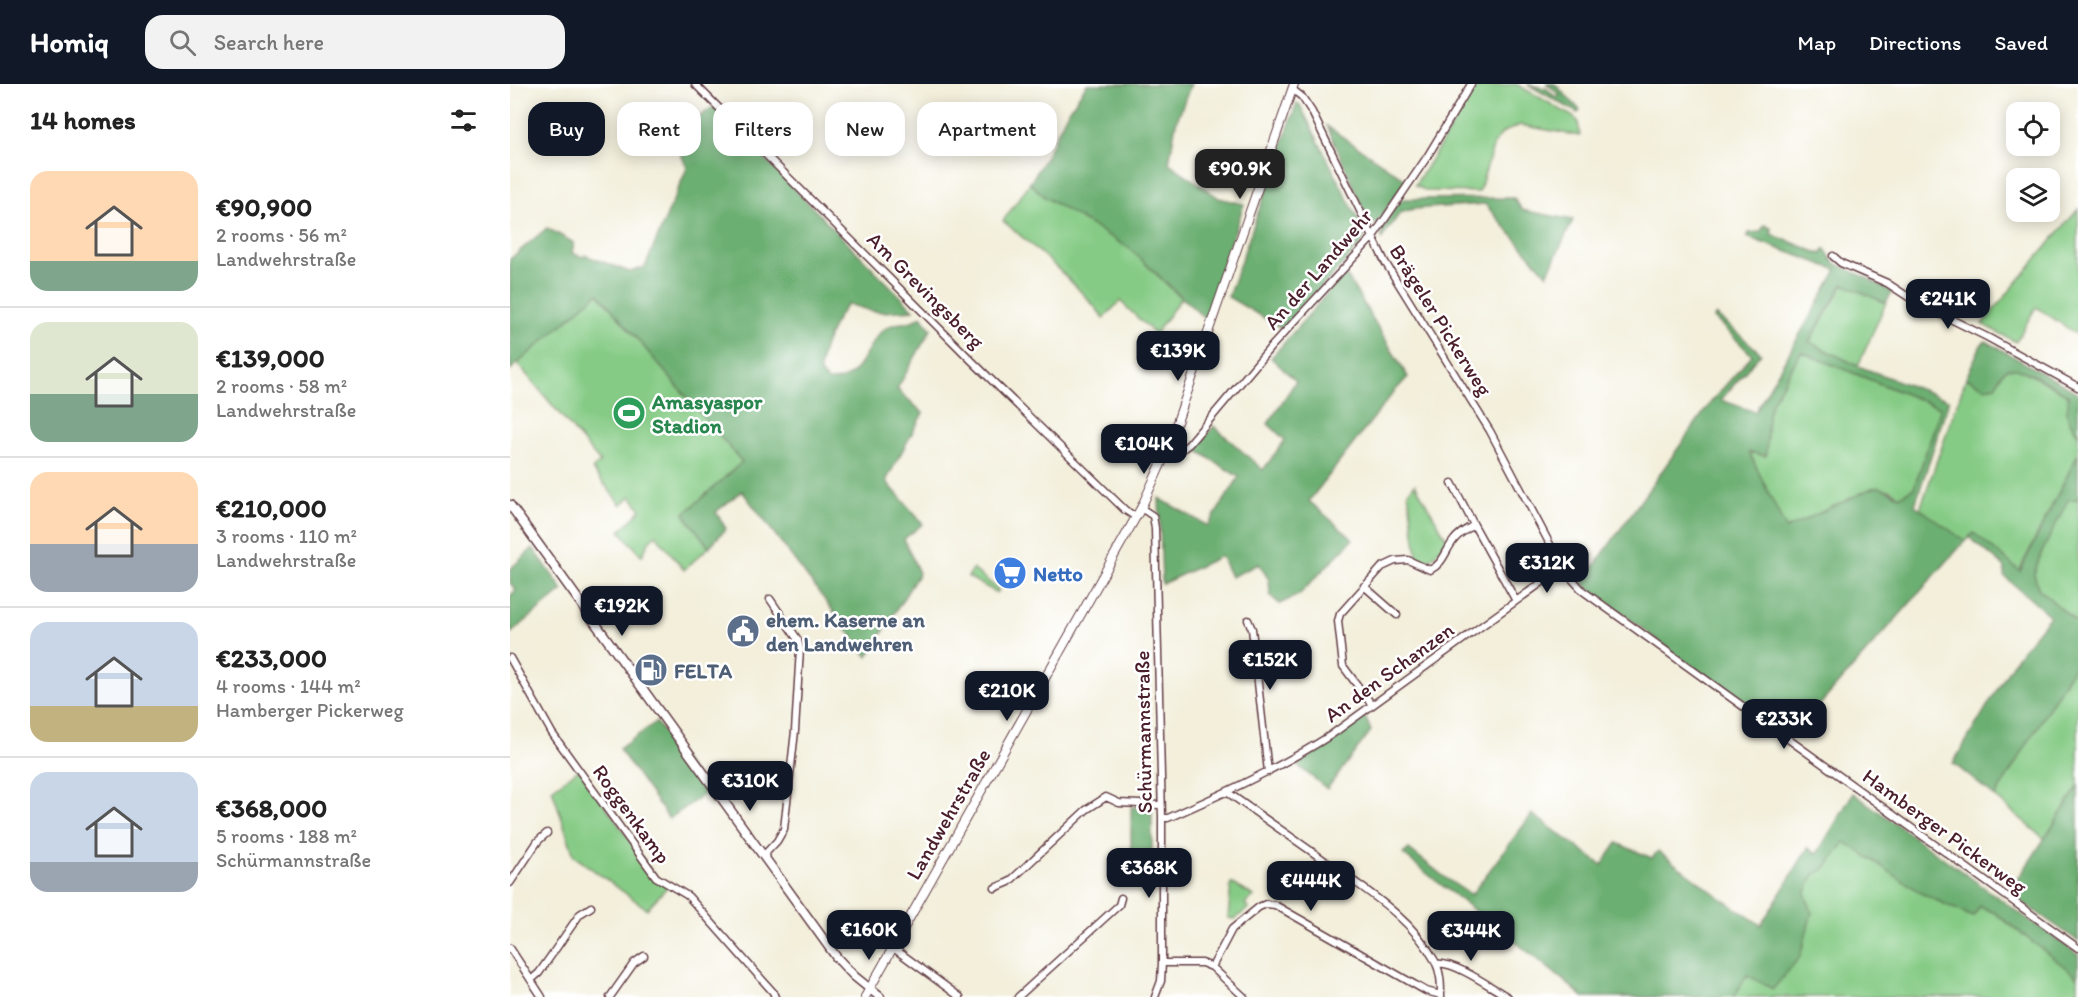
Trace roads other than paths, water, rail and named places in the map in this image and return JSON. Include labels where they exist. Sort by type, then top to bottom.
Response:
[{"type":"main road","points":[[510,505],[837,958],[854,976],[880,997]]},
{"type":"street","name":"Am Grevingsberg","points":[[695,84],[972,361],[1125,510],[1136,517]]},
{"type":"street","name":"An der Landwehr","points":[[1167,452],[1178,453],[1189,444],[1270,348],[1372,238],[1427,157],[1471,84]]},
{"type":"street","name":"Landwehrstraße","points":[[865,997],[1141,508],[1167,452],[1293,86]]},
{"type":"street","name":"Brägeler Pickerweg","points":[[1293,86],[1312,112],[1372,238],[1490,431],[1563,569]]},
{"type":"street","points":[[1833,256],[1841,263],[1880,279],[1916,302],[1988,337],[2078,387]]},
{"type":"street","points":[[1452,483],[1516,602]]},
{"type":"street","name":"Schürmannstraße","points":[[1141,508],[1153,516],[1155,528],[1162,818],[1162,963],[1161,981],[1155,997]]},
{"type":"street","points":[[1372,705],[1343,666],[1338,621],[1344,608],[1382,567],[1390,562],[1408,560],[1430,570],[1437,566],[1454,539],[1474,525]]},
{"type":"street","name":"An den Schanzen","points":[[1162,818],[1168,818],[1227,792],[1304,752],[1563,569]]},
{"type":"street","name":"Hamberger Pickerweg","points":[[1563,569],[1571,580],[1592,598],[2078,948]]},
{"type":"street","points":[[1364,586],[1397,615]]},
{"type":"street","points":[[764,855],[777,842],[784,829],[795,731],[800,649],[798,640],[770,599]]},
{"type":"street","points":[[1248,620],[1252,629],[1268,772]]},
{"type":"street","name":"Roggenkamp","points":[[510,658],[552,733],[656,877],[688,896],[775,997]]},
{"type":"street","points":[[1212,967],[1232,928],[1258,907],[1266,904],[1275,905],[1431,994],[1441,996],[1441,978],[1436,964],[1422,941],[1395,913],[1227,792]]},
{"type":"street","points":[[994,888],[1009,882],[1086,810],[1106,797],[1119,803],[1160,805]]},
{"type":"street","points":[[510,884],[538,841],[547,833]]},
{"type":"street","points":[[1018,997],[1119,905],[1121,898]]},
{"type":"street","points":[[531,980],[539,973],[580,914],[591,907]]},
{"type":"street","points":[[892,947],[960,997]]},
{"type":"street","points":[[510,948],[542,997]]},
{"type":"street","points":[[610,997],[634,963],[644,956]]},
{"type":"street","points":[[1436,964],[1442,962],[1460,970],[1509,997]]},
{"type":"street","points":[[1162,963],[1202,963],[1212,967],[1244,997]]},
{"type":"place","name":"Amasyaspor Stadion","points":[[629,413]]},
{"type":"place","name":"Netto","points":[[1010,573]]},
{"type":"place","name":"ehem. Kaserne an den Landwehren","points":[[743,631]]},
{"type":"place","name":"FELTA","points":[[651,670]]}]
